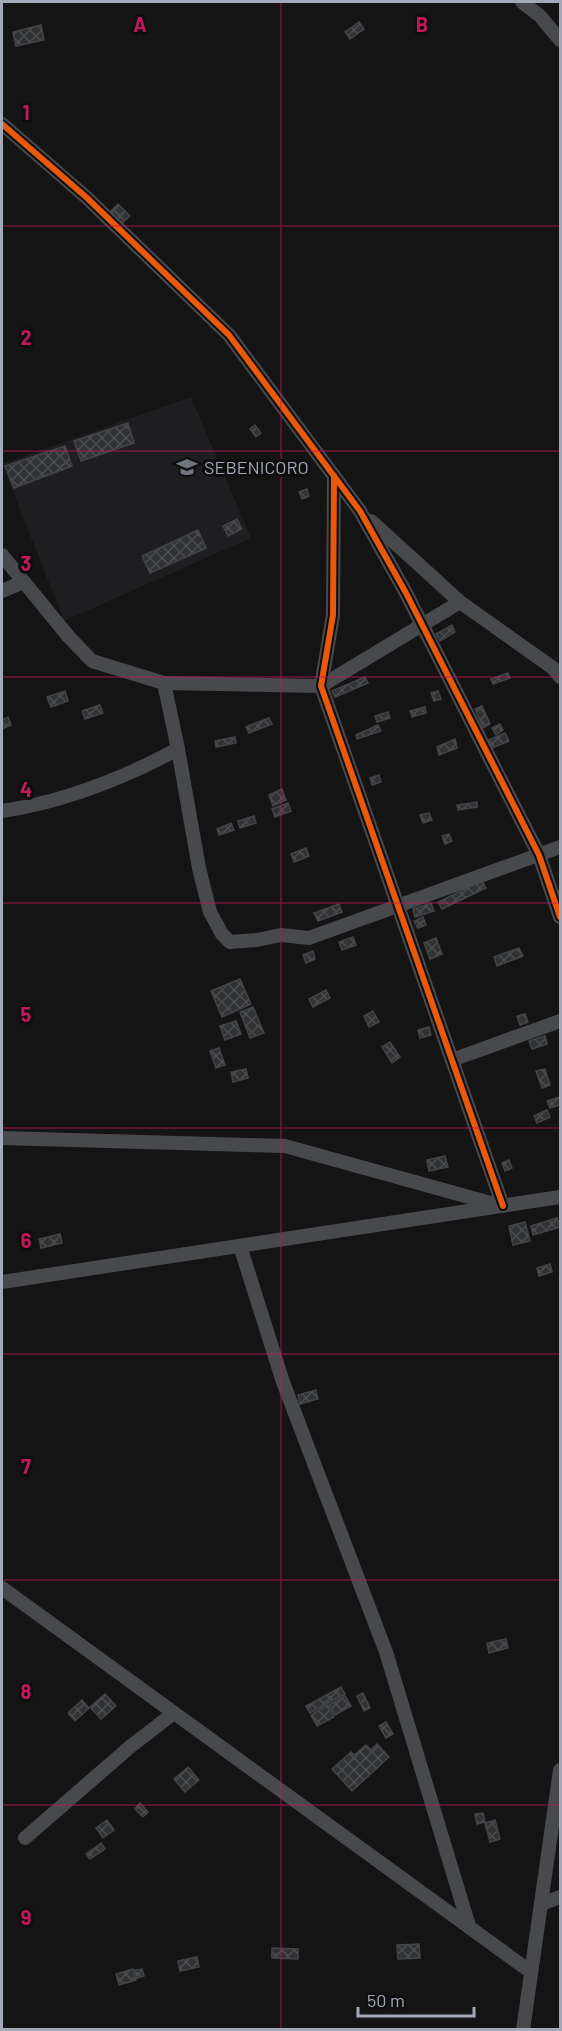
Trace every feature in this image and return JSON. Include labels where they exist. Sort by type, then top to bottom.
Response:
[{"type":"street","points":[[522,2],[540,16],[561,40]]},
{"type":"street","points":[[2,124],[86,197],[229,335],[360,511],[422,625],[539,855],[561,917]]},
{"type":"street","points":[[334,476],[333,615],[321,686],[503,1206]]},
{"type":"street","points":[[360,511],[460,602],[553,668],[561,677]]},
{"type":"street","points":[[2,555],[68,636],[92,661],[164,683],[321,686],[460,602]]},
{"type":"street","points":[[2,591],[23,582]]},
{"type":"street","points":[[164,683],[199,868],[210,912],[222,934],[230,942],[281,936],[309,938],[561,847]]},
{"type":"street","points":[[2,811],[31,807],[134,772],[178,749]]},
{"type":"street","points":[[452,1060],[561,1021]]},
{"type":"street","points":[[2,1138],[285,1146],[503,1206]]},
{"type":"street","points":[[2,1282],[561,1197]]},
{"type":"street","points":[[240,1246],[283,1382],[386,1652],[469,1926]]},
{"type":"street","points":[[2,1588],[531,1972]]},
{"type":"street","points":[[25,1838],[131,1746],[174,1713]]},
{"type":"street","points":[[523,2030],[561,1770]]},
{"type":"street","points":[[541,1904],[561,1897]]},
{"type":"shaded area","points":[[191,397],[251,538],[64,621],[2,464]]},
{"type":"building","points":[[359,22],[364,29],[350,39],[345,32]]},
{"type":"building","points":[[41,25],[44,40],[16,46],[13,32]]},
{"type":"building","points":[[118,204],[130,216],[121,224],[110,212]]},
{"type":"building","points":[[128,423],[134,443],[81,461],[74,441]]},
{"type":"building","points":[[255,425],[261,433],[256,437],[250,429]]},
{"type":"building","points":[[65,446],[72,466],[14,488],[5,466]]},
{"type":"building","points":[[307,489],[309,496],[302,499],[299,492]]},
{"type":"building","points":[[237,519],[242,529],[228,536],[223,526]]},
{"type":"building","points":[[198,530],[206,548],[150,573],[142,556]]},
{"type":"building","points":[[452,625],[455,632],[440,641],[436,634]]},
{"type":"building","points":[[508,673],[510,678],[493,684],[491,679]]},
{"type":"building","points":[[365,677],[368,683],[335,697],[332,691]]},
{"type":"building","points":[[65,691],[68,701],[51,707],[47,697]]},
{"type":"building","points":[[438,691],[441,699],[434,701],[431,693]]},
{"type":"building","points":[[100,705],[103,713],[85,719],[82,711]]},
{"type":"building","points":[[482,706],[490,724],[483,728],[475,709]]},
{"type":"building","points":[[425,707],[426,713],[412,717],[410,711]]},
{"type":"building","points":[[388,712],[390,718],[377,722],[375,716]]},
{"type":"building","points":[[8,717],[11,725],[2,729],[2,720]]},
{"type":"building","points":[[269,718],[272,724],[249,733],[246,727]]},
{"type":"building","points":[[500,724],[503,730],[496,735],[492,728]]},
{"type":"building","points":[[378,725],[381,731],[357,739],[356,735]]},
{"type":"building","points":[[505,733],[509,741],[492,748],[489,740]]},
{"type":"building","points":[[235,737],[236,743],[216,747],[215,741]]},
{"type":"building","points":[[455,739],[457,748],[439,755],[437,747]]},
{"type":"building","points":[[379,775],[381,782],[372,785],[370,778]]},
{"type":"building","points":[[282,789],[286,800],[273,806],[269,795]]},
{"type":"building","points":[[477,802],[477,807],[458,810],[457,805]]},
{"type":"building","points":[[288,803],[291,811],[275,817],[272,809]]},
{"type":"building","points":[[429,813],[432,820],[423,823],[420,815]]},
{"type":"building","points":[[254,816],[256,823],[240,828],[238,821]]},
{"type":"building","points":[[231,823],[234,830],[219,835],[217,829]]},
{"type":"building","points":[[449,834],[452,841],[445,844],[442,836]]},
{"type":"building","points":[[306,848],[309,856],[294,862],[291,854]]},
{"type":"building","points":[[482,881],[486,888],[442,909],[438,902]]},
{"type":"building","points":[[431,903],[434,911],[415,917],[413,909]]},
{"type":"building","points":[[339,904],[342,912],[318,921],[314,913]]},
{"type":"building","points":[[423,917],[426,925],[418,928],[414,921]]},
{"type":"building","points":[[353,937],[356,945],[342,950],[339,942]]},
{"type":"building","points":[[436,938],[442,954],[430,959],[424,943]]},
{"type":"building","points":[[519,948],[523,956],[497,966],[494,957]]},
{"type":"building","points":[[313,951],[315,959],[306,963],[303,955]]},
{"type":"building","points":[[240,979],[251,1004],[222,1017],[211,991]]},
{"type":"building","points":[[326,990],[330,998],[313,1007],[309,999]]},
{"type":"building","points":[[253,1007],[264,1033],[250,1038],[240,1012]]},
{"type":"building","points":[[373,1011],[379,1022],[369,1027],[364,1016]]},
{"type":"building","points":[[525,1014],[528,1022],[520,1025],[517,1016]]},
{"type":"building","points":[[236,1021],[241,1034],[225,1040],[220,1026]]},
{"type":"building","points":[[429,1027],[431,1035],[420,1038],[418,1030]]},
{"type":"building","points":[[545,1036],[547,1044],[532,1049],[529,1041]]},
{"type":"building","points":[[390,1042],[400,1057],[392,1063],[382,1047]]},
{"type":"building","points":[[219,1048],[225,1065],[216,1068],[210,1051]]},
{"type":"building","points":[[246,1069],[248,1078],[233,1082],[231,1072]]},
{"type":"building","points":[[545,1069],[550,1085],[542,1088],[536,1071]]},
{"type":"building","points":[[560,1097],[560,1105],[550,1108],[547,1101]]},
{"type":"building","points":[[547,1110],[550,1117],[537,1123],[534,1116]]},
{"type":"building","points":[[445,1156],[448,1167],[429,1171],[427,1160]]},
{"type":"building","points":[[509,1160],[512,1168],[505,1171],[502,1163]]},
{"type":"building","points":[[557,1218],[560,1227],[533,1235],[531,1226]]},
{"type":"building","points":[[525,1222],[530,1241],[513,1245],[509,1226]]},
{"type":"building","points":[[60,1234],[62,1243],[41,1248],[39,1239]]},
{"type":"building","points":[[550,1264],[552,1272],[539,1276],[537,1268]]},
{"type":"building","points":[[316,1390],[318,1399],[300,1404],[298,1395]]},
{"type":"building","points":[[506,1639],[508,1648],[489,1653],[487,1643]]},
{"type":"building","points":[[341,1687],[345,1694],[310,1713],[306,1706]]},
{"type":"building","points":[[363,1693],[370,1708],[364,1711],[357,1696]]},
{"type":"building","points":[[105,1694],[116,1706],[101,1719],[90,1707]]},
{"type":"building","points":[[345,1696],[351,1706],[335,1715],[329,1705]]},
{"type":"building","points":[[82,1700],[89,1708],[75,1721],[68,1713]]},
{"type":"building","points":[[327,1705],[334,1717],[317,1726],[311,1715]]},
{"type":"building","points":[[386,1722],[393,1734],[386,1738],[379,1726]]},
{"type":"building","points":[[377,1744],[389,1757],[352,1791],[332,1769],[351,1752],[354,1755],[366,1745],[371,1750]]},
{"type":"building","points":[[188,1767],[199,1780],[185,1792],[174,1779]]},
{"type":"building","points":[[140,1803],[148,1812],[143,1817],[135,1809]]},
{"type":"building","points":[[483,1813],[485,1822],[477,1824],[475,1814]]},
{"type":"building","points":[[107,1820],[114,1830],[103,1838],[96,1828]]},
{"type":"building","points":[[495,1820],[500,1839],[490,1842],[485,1823]]},
{"type":"building","points":[[101,1843],[105,1849],[90,1859],[86,1854]]},
{"type":"building","points":[[419,1944],[420,1958],[398,1959],[397,1945]]},
{"type":"building","points":[[272,1948],[298,1949],[298,1959],[272,1958]]},
{"type":"building","points":[[197,1957],[199,1967],[180,1971],[178,1961]]},
{"type":"building","points":[[133,1969],[136,1980],[119,1985],[116,1974]]},
{"type":"building","points":[[142,1969],[144,1976],[137,1978],[135,1970]]},
{"type":"cycle path","points":[[2,124],[86,197],[229,335],[360,511],[406,593],[539,855],[560,917]]},
{"type":"cycle path","points":[[334,476],[333,615],[321,686],[503,1206]]},
{"type":"place","name":"SEBENICORO","points":[[187,467]]}]
